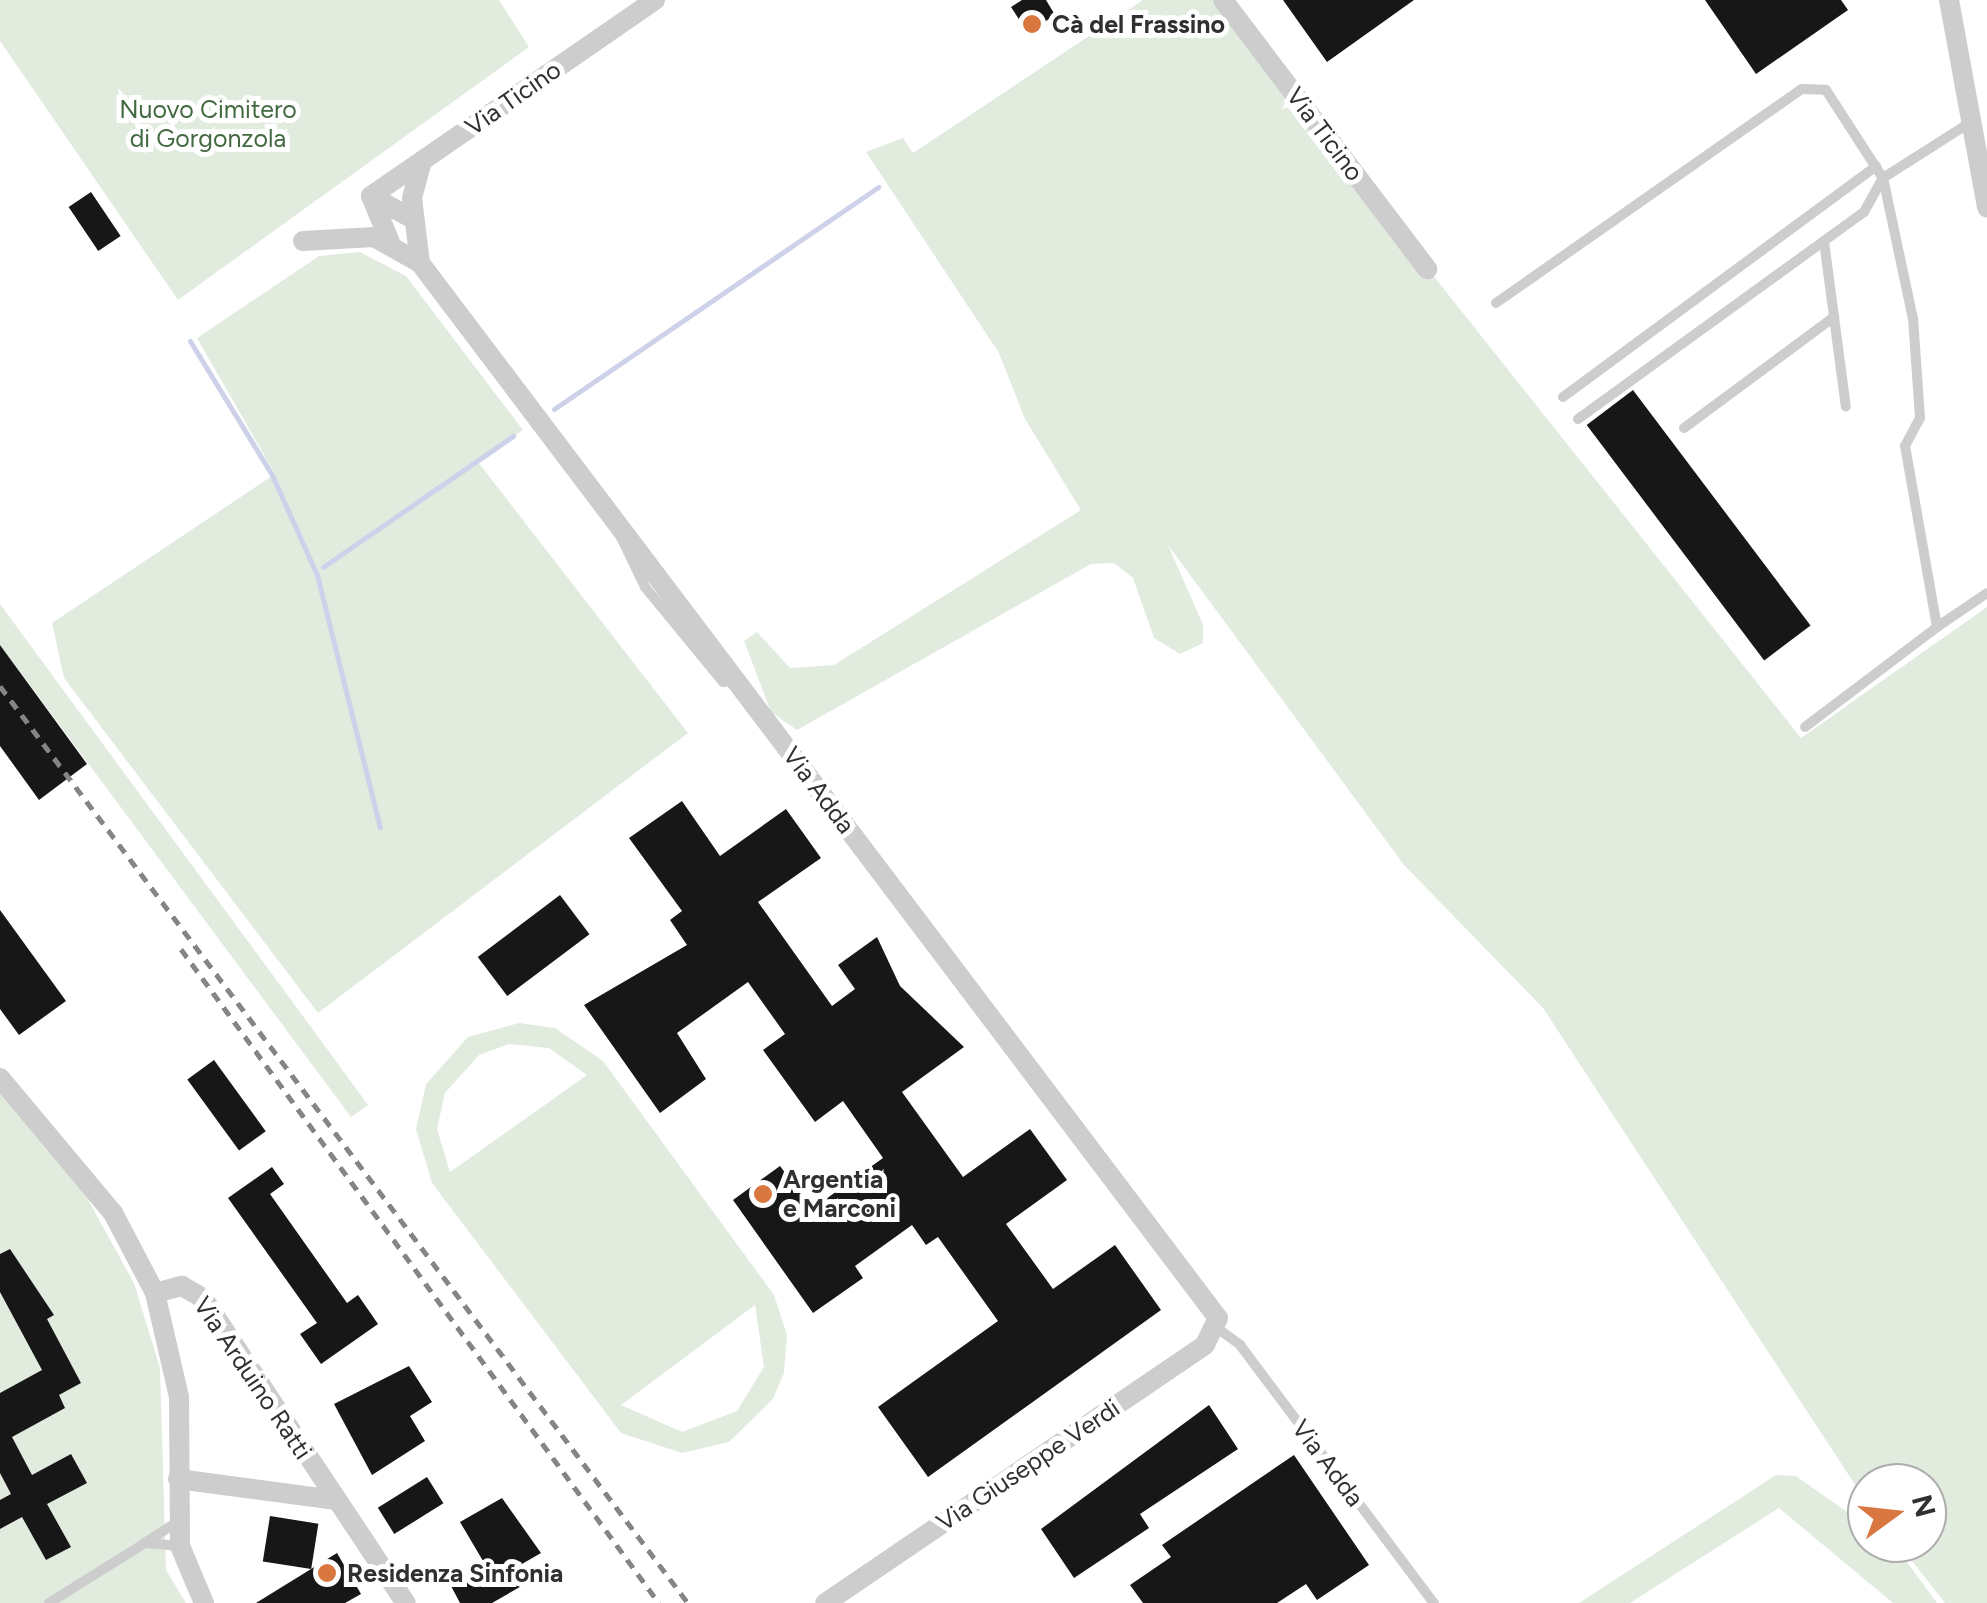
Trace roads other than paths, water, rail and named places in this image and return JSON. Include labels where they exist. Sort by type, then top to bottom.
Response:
[{"type":"street","name":"Via Ticino","points":[[371,196],[655,0]]},
{"type":"street","name":"Via Ticino","points":[[1223,0],[1428,268]]},
{"type":"street","points":[[1950,0],[1987,208]]},
{"type":"street","name":"Via Adda","points":[[420,263],[413,218],[422,161]]},
{"type":"street","points":[[371,196],[413,218]]},
{"type":"street","points":[[304,241],[390,242],[371,196]]},
{"type":"street","name":"Via Adda","points":[[390,242],[420,263],[1217,1323]]},
{"type":"street","name":"Via Arduino Ratti","points":[[4,1089],[113,1213],[155,1293],[178,1380],[180,1546],[204,1603]]},
{"type":"street","name":"Via Arduino Ratti","points":[[155,1293],[182,1286],[203,1298],[406,1603]]},
{"type":"street","name":"Via Giuseppe Verdi","points":[[824,1603],[1217,1323]]},
{"type":"street","points":[[178,1479],[335,1500]]},
{"type":"lane","points":[[1496,304],[1802,89],[1826,90],[1882,178],[1912,319],[1920,418],[1905,446],[1937,627]]},
{"type":"lane","points":[[1578,419],[1864,212],[1882,178],[1972,122]]},
{"type":"lane","points":[[1562,397],[1876,166]]},
{"type":"lane","points":[[1824,241],[1846,407]]},
{"type":"lane","points":[[1684,428],[1834,317]]},
{"type":"lane","points":[[1805,727],[1987,593]]},
{"type":"lane","name":"Via Adda","points":[[1217,1323],[1240,1345],[1434,1603]]},
{"type":"lane","points":[[49,1603],[177,1522]]},
{"type":"lane","points":[[145,1544],[180,1546]]},
{"type":"waterway","points":[[554,409],[878,187]]},
{"type":"waterway","points":[[190,341],[272,475],[317,575],[380,827]]},
{"type":"waterway","points":[[323,567],[513,436]]},
{"type":"railway","points":[[0,686],[688,1603]]},
{"type":"railway","points":[[181,949],[659,1603]]},
{"type":"place","name":"Cà del Frassino","points":[[1032,24]]},
{"type":"place","name":"Argentia e Marconi","points":[[763,1194]]},
{"type":"place","name":"Residenza Sinfonia","points":[[327,1573]]},
{"type":"park label","name":"Nuovo Cimitero di Gorgonzola","points":[[208,124]]}]
